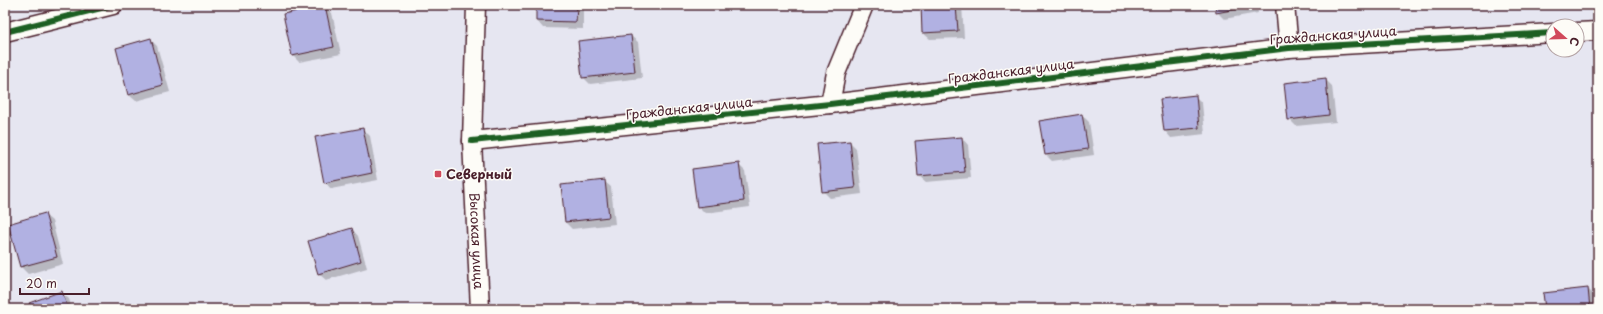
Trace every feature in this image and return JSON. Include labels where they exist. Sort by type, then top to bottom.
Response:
[{"type":"street","points":[[5,32],[113,5]]},
{"type":"street","name":"Высокая улица","points":[[476,5],[472,141],[480,309]]},
{"type":"street","points":[[830,104],[836,73],[864,5]]},
{"type":"street","points":[[1285,5],[1289,48]]},
{"type":"street","points":[[1585,32],[1598,31]]},
{"type":"street","name":"Гражданская улица","points":[[472,141],[830,104],[1289,48],[1545,33]]},
{"type":"building","points":[[325,5],[334,47],[292,56],[283,14]]},
{"type":"building","points":[[536,5],[577,5],[576,22],[536,21]]},
{"type":"building","points":[[921,5],[956,5],[958,31],[922,33]]},
{"type":"building","points":[[1215,5],[1252,5],[1252,6],[1216,13]]},
{"type":"building","points":[[631,35],[635,72],[582,78],[578,41]]},
{"type":"building","points":[[151,38],[163,85],[128,95],[116,48]]},
{"type":"building","points":[[1326,78],[1329,115],[1288,120],[1284,83]]},
{"type":"building","points":[[1196,95],[1199,128],[1164,131],[1160,99]]},
{"type":"building","points":[[1082,114],[1088,149],[1045,155],[1039,121]]},
{"type":"building","points":[[363,128],[372,173],[324,183],[315,137]]},
{"type":"building","points":[[962,137],[965,172],[918,176],[915,141]]},
{"type":"building","points":[[850,141],[855,188],[822,192],[817,144]]},
{"type":"building","points":[[739,163],[744,201],[697,207],[692,169]]},
{"type":"building","points":[[605,180],[609,217],[565,222],[561,185]]},
{"type":"building","points":[[45,213],[57,257],[20,267],[8,224]]},
{"type":"building","points":[[352,228],[361,261],[318,274],[308,241]]},
{"type":"building","points":[[1588,288],[1590,309],[1545,309],[1543,293]]},
{"type":"building","points":[[62,291],[68,309],[32,309],[29,303]]},
{"type":"cycle path","points":[[5,32],[113,5]]},
{"type":"cycle path","points":[[472,141],[830,104],[1289,48],[1545,33]]},
{"type":"place","name":"Северный","points":[[438,174]]}]
